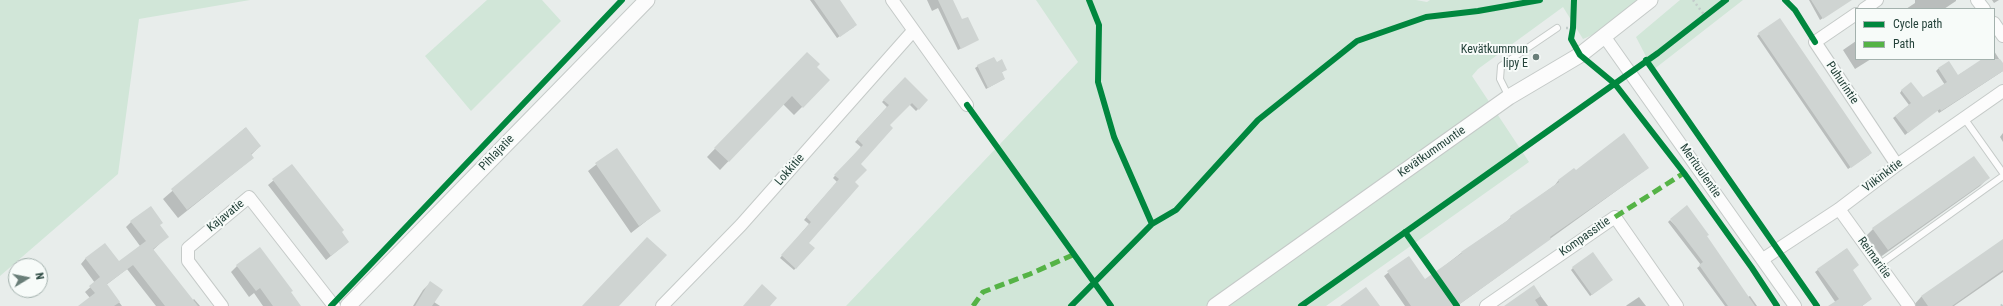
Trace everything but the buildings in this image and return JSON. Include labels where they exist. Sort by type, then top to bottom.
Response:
[{"type":"street","name":"Pihlajatie","points":[[348,306],[647,0]]},
{"type":"street","points":[[892,0],[967,105]]},
{"type":"street","name":"Kevätkummuntie","points":[[1215,306],[1509,97],[1580,55],[1650,0]]},
{"type":"street","points":[[1865,8],[1877,0]]},
{"type":"street","name":"Puhurintie","points":[[1855,15],[1815,42],[1897,165]]},
{"type":"street","points":[[1995,24],[2003,36]]},
{"type":"street","name":"Lokkitie","points":[[662,306],[741,225],[913,31]]},
{"type":"street","name":"Merituulentie","points":[[1604,36],[1795,306]]},
{"type":"street","name":"Viikinkitie","points":[[1763,260],[1839,210],[1897,165],[2003,91]]},
{"type":"street","name":"Kajavatie","points":[[222,306],[188,261],[188,248],[249,197],[334,306]]},
{"type":"street","name":"Reimaritie","points":[[1839,210],[1909,306]]},
{"type":"street","name":"Kompassitie","points":[[1486,306],[1615,217],[1677,306]]},
{"type":"lane","points":[[1509,97],[1500,79],[1501,66],[1557,28]]},
{"type":"lane","points":[[1879,265],[2003,174],[1964,118]]},
{"type":"path","points":[[1693,0],[1708,14],[1699,21]]},
{"type":"path","points":[[1572,33],[1574,20]]},
{"type":"green space","points":[[0,0],[250,0],[139,19],[118,174],[21,258],[8,258],[8,269],[0,276]]},
{"type":"green space","points":[[487,0],[542,0],[561,21],[471,111],[425,56]]},
{"type":"green space","points":[[1036,0],[1416,0],[1427,2],[1430,0],[1645,0],[1611,27],[1583,39],[1563,7],[1478,69],[1472,76],[1529,162],[1326,306],[846,306],[1078,62]]},
{"type":"green space","points":[[1680,0],[1743,0],[1653,70],[1636,37]]},
{"type":"marked path","points":[[1615,217],[1684,173]]},
{"type":"marked path","points":[[973,306],[983,292],[1030,274],[1075,254]]},
{"type":"cycle path","points":[[331,306],[622,0]]},
{"type":"cycle path","points":[[1089,0],[1099,25],[1098,82],[1114,137],[1152,224]]},
{"type":"cycle path","points":[[1071,306],[1152,224],[1176,210],[1258,120],[1357,41],[1426,17],[1478,11],[1540,0]]},
{"type":"cycle path","points":[[1574,0],[1571,39],[1580,55],[1615,84],[1684,173],[1752,268],[1777,306]]},
{"type":"cycle path","points":[[1301,306],[1658,53],[1726,0]]},
{"type":"cycle path","points":[[1785,0],[1795,10],[1815,42]]},
{"type":"cycle path","points":[[1646,60],[1817,306]]},
{"type":"cycle path","points":[[967,105],[1111,306]]},
{"type":"cycle path","points":[[1405,232],[1457,306]]},
{"type":"place","name":"Kevätkummun lipy E","points":[[1536,57]]}]
